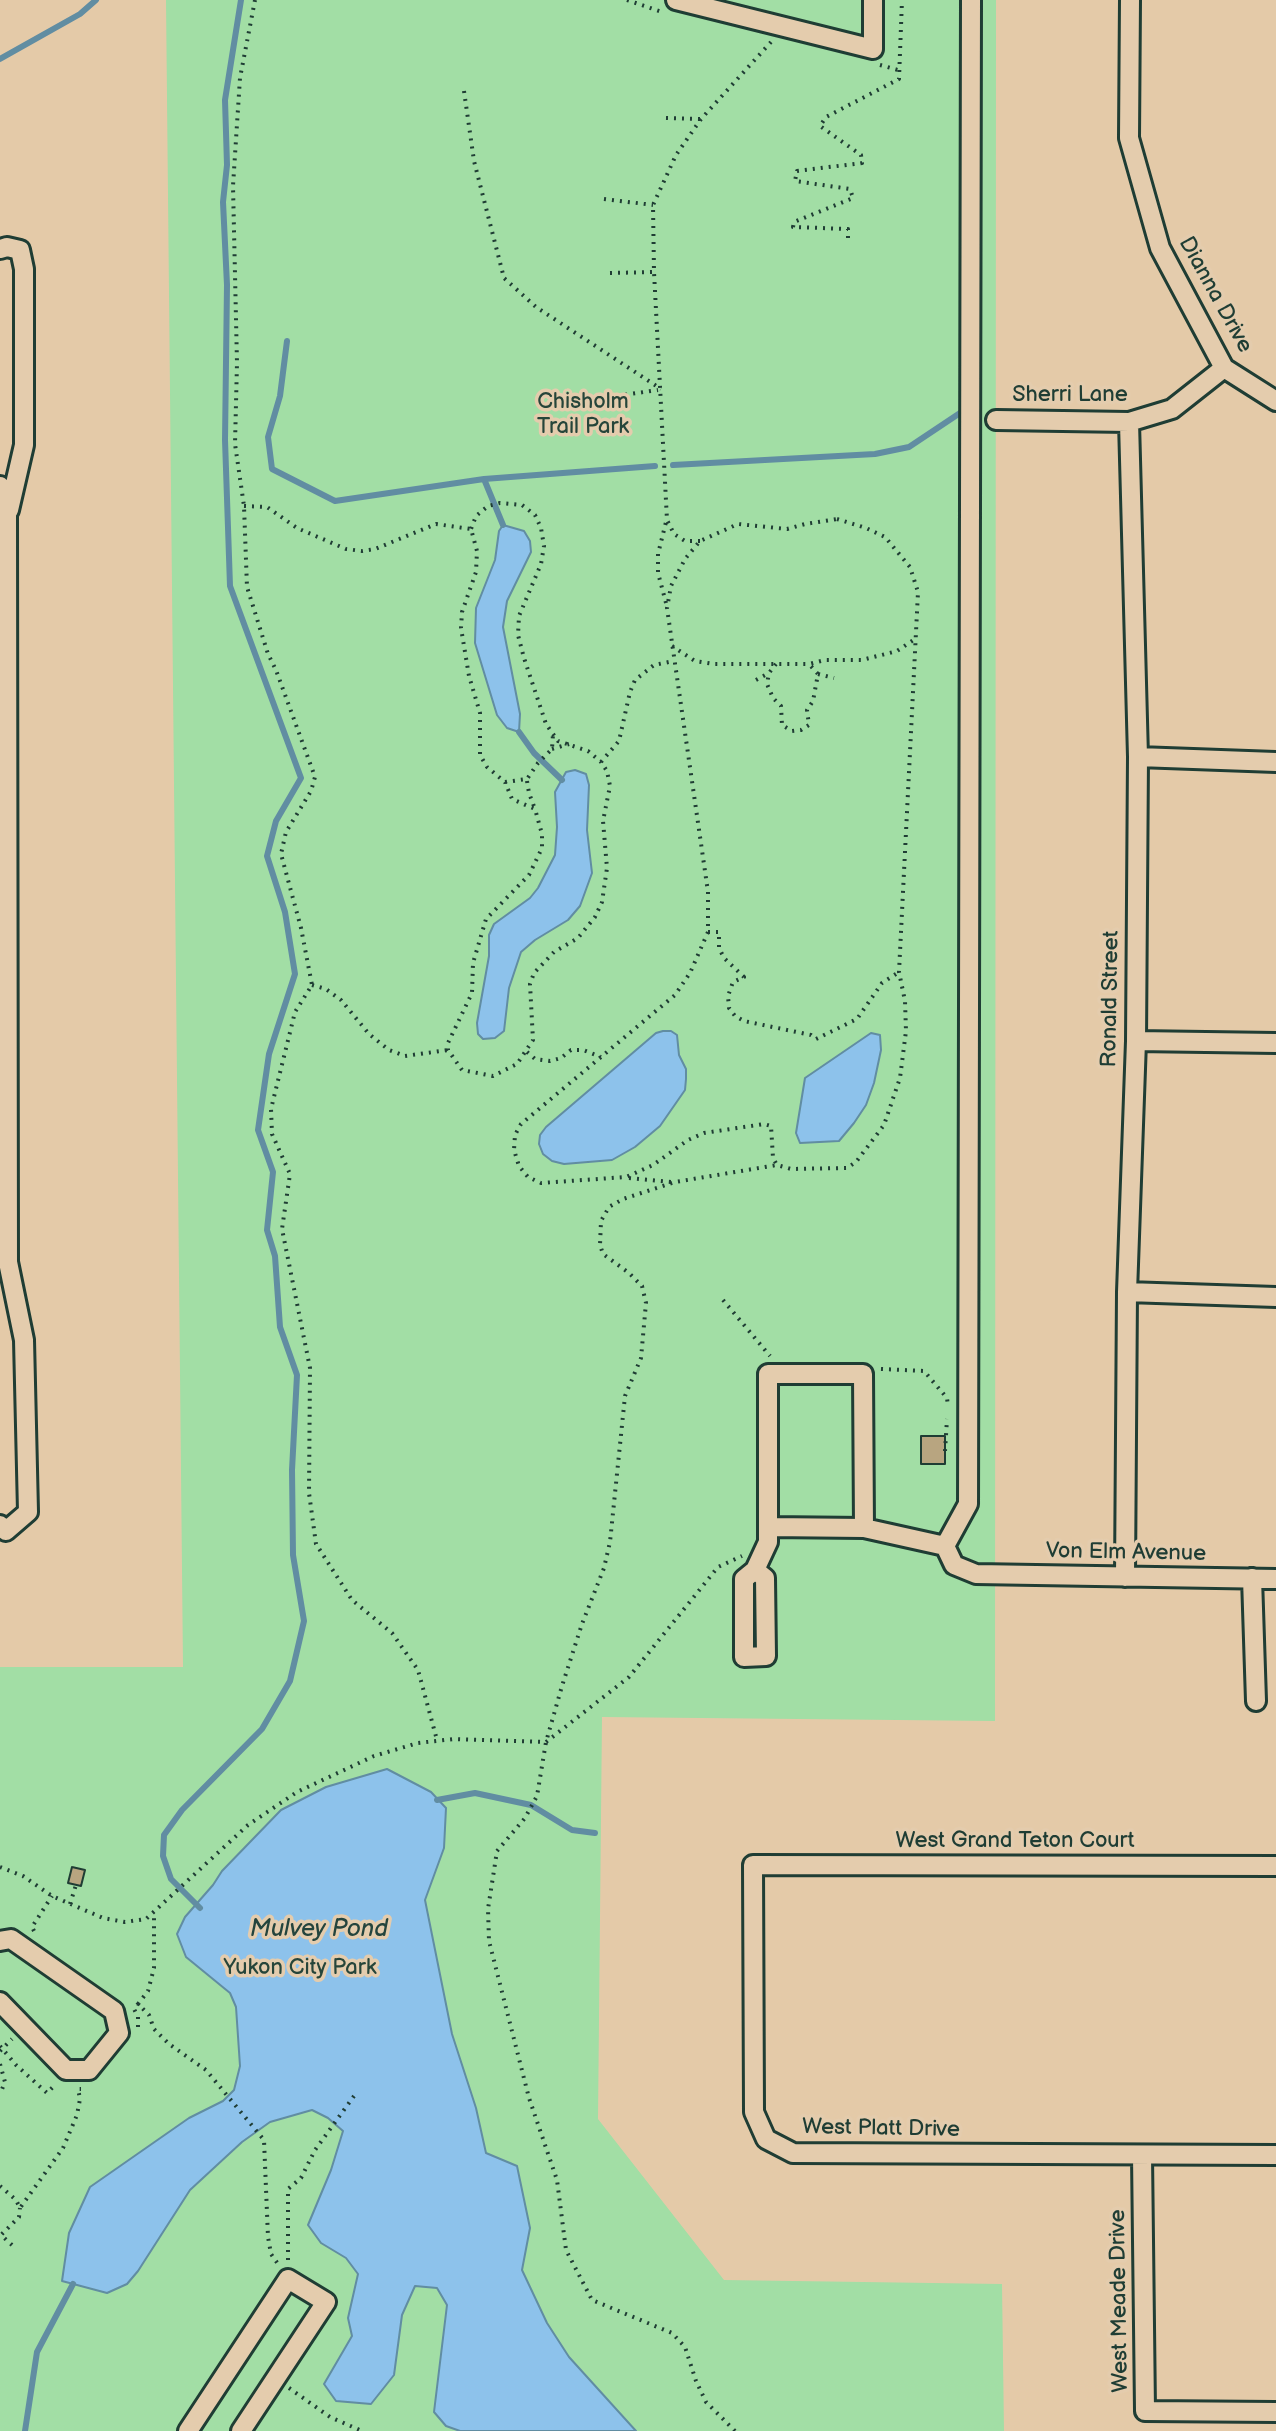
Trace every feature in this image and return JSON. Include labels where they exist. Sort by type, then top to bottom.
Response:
[{"type":"street","points":[[676,0],[873,49],[873,0]]},
{"type":"street","points":[[769,1527],[864,1528],[945,1546],[968,1504],[971,0]]},
{"type":"street","name":"Dianna Drive","points":[[1130,0],[1129,138],[1160,248],[1224,368],[1276,401]]},
{"type":"street","points":[[0,249],[20,250],[24,269],[24,445],[7,516],[3,870],[8,1262],[24,1340],[28,1512],[6,1531],[0,1525]]},
{"type":"street","name":"Sherri Lane","points":[[996,420],[1129,422],[1172,409],[1224,368]]},
{"type":"street","name":"Ronald Street","points":[[1125,1577],[1127,1292],[1136,1041],[1138,757],[1129,422]]},
{"type":"street","points":[[0,486],[7,516]]},
{"type":"street","points":[[1138,757],[1276,762]]},
{"type":"street","points":[[1136,1041],[1276,1043]]},
{"type":"street","points":[[0,1296],[8,1262]]},
{"type":"street","points":[[1127,1292],[1276,1297]]},
{"type":"street","points":[[758,1564],[768,1542],[769,1527],[768,1374],[863,1374],[864,1528]]},
{"type":"street","name":"Von Elm Avenue","points":[[945,1546],[954,1565],[976,1574],[1276,1579]]},
{"type":"street","points":[[1252,1578],[1256,1701]]},
{"type":"street","name":"West Grand Teton Court","points":[[753,1865],[1276,1866]]},
{"type":"street","name":"West Platt Drive","points":[[753,1865],[754,2112],[766,2139],[793,2153],[1276,2155]]},
{"type":"street","points":[[0,1941],[11,1939],[114,2011],[119,2033],[89,2070],[66,2070],[0,2002]]},
{"type":"street","name":"West Meade Drive","points":[[1142,2155],[1145,2411],[1276,2412]]},
{"type":"street","points":[[188,2431],[288,2279],[326,2302],[241,2431]]},
{"type":"path","points":[[255,0],[238,92],[232,211],[237,363],[235,444],[244,506],[247,587],[268,654],[315,777],[311,791],[286,832],[281,854],[301,928],[312,985],[295,1012],[271,1109],[272,1134],[290,1174],[282,1229],[310,1368],[309,1493],[316,1544],[352,1600],[392,1633],[418,1670],[437,1740]]},
{"type":"path","points":[[848,238],[848,229],[793,227],[794,222],[853,198],[850,189],[795,181],[797,171],[862,163],[861,155],[820,126],[826,117],[899,79],[902,0]]},
{"type":"path","points":[[675,1182],[626,1177],[541,1183],[528,1177],[519,1166],[514,1150],[515,1135],[521,1124],[675,995],[690,973],[708,932],[708,892],[667,608],[658,573],[658,554],[667,520],[653,205],[676,155],[701,119],[770,45],[775,23]]},
{"type":"path","points":[[464,91],[474,161],[504,278],[536,307],[661,389]]},
{"type":"path","points":[[666,118],[701,119]]},
{"type":"path","points":[[604,199],[653,205]]},
{"type":"path","points":[[610,273],[654,272]]},
{"type":"path","points":[[546,406],[661,389]]},
{"type":"path","points":[[535,809],[512,799],[505,782],[487,767],[480,755],[480,713],[469,676],[461,628],[462,612],[476,572],[477,551],[471,529],[476,516],[488,506],[500,503],[522,505],[535,515],[541,528],[544,546],[541,564],[519,616],[518,635],[541,712],[558,741],[570,744],[588,751],[607,771],[610,786],[603,821],[607,868],[602,902],[595,917],[578,938],[554,952],[534,973],[530,984],[533,1040],[527,1052],[517,1064],[493,1076],[462,1070],[448,1050],[451,1035],[472,993],[473,963],[486,919],[495,906],[529,875],[542,848],[540,820],[527,779],[552,749],[570,744]]},
{"type":"path","points":[[244,506],[267,507],[297,528],[354,550],[375,549],[436,524],[471,529]]},
{"type":"path","points":[[667,520],[674,534],[685,541],[700,541],[738,524],[787,529],[837,519],[885,537],[910,567],[918,592],[899,972],[905,1001],[905,1052],[900,1078],[884,1125],[856,1162],[847,1168],[791,1169],[777,1165],[675,1182],[623,1199],[609,1207],[601,1221],[600,1245],[603,1254],[642,1286],[646,1326],[641,1358],[625,1396],[610,1542],[604,1568],[582,1624],[546,1742],[537,1796],[525,1818],[497,1851],[488,1909],[488,1930],[529,2098],[557,2180],[566,2250],[592,2300],[672,2333],[685,2347],[706,2402],[735,2431]]},
{"type":"path","points":[[667,608],[671,586],[685,559],[700,541]]},
{"type":"path","points":[[672,646],[695,661],[714,664],[809,664],[825,660],[862,660],[897,651],[916,638]]},
{"type":"path","points":[[601,762],[619,741],[635,680],[654,665],[674,661]]},
{"type":"path","points":[[756,680],[769,673],[776,664]]},
{"type":"path","points":[[809,664],[818,674],[834,678]]},
{"type":"path","points":[[769,673],[767,684],[773,698],[781,706],[782,725],[792,731],[809,725],[807,710],[813,701],[818,674]]},
{"type":"path","points":[[552,749],[553,733]]},
{"type":"path","points":[[505,782],[527,779]]},
{"type":"path","points":[[708,932],[719,932],[719,948],[724,958],[744,977],[733,982],[728,996],[729,1008],[735,1016],[744,1021],[811,1035],[816,1039],[857,1019],[882,983],[899,972]]},
{"type":"path","points":[[312,985],[326,989],[341,1000],[369,1034],[389,1050],[405,1056],[448,1050]]},
{"type":"path","points":[[527,1052],[535,1059],[550,1061],[561,1058],[571,1050],[583,1050],[601,1057]]},
{"type":"path","points":[[626,1177],[653,1165],[688,1140],[704,1133],[764,1124],[771,1126],[773,1158],[777,1165]]},
{"type":"path","points":[[723,1300],[770,1357],[770,1374]]},
{"type":"path","points":[[863,1374],[873,1369],[924,1371],[947,1398],[945,1451]]},
{"type":"path","points":[[0,1867],[23,1876],[52,1896],[103,1918],[125,1922],[146,1919],[248,1825],[297,1792],[374,1756],[437,1740],[546,1742],[629,1677],[718,1567],[745,1554],[758,1564]]},
{"type":"path","points":[[70,1904],[76,1885]]},
{"type":"path","points":[[35,1933],[32,1927],[52,1896]]},
{"type":"path","points":[[138,2028],[134,2009],[148,1991],[154,1968],[154,1913]]},
{"type":"path","points":[[138,2004],[149,2015],[154,2029],[169,2044],[206,2070],[264,2140],[271,2254],[288,2279]]},
{"type":"path","points":[[16,2035],[1,2049],[47,2093],[58,2082],[64,2087]]},
{"type":"path","points":[[0,2064],[5,2082],[0,2094]]},
{"type":"path","points":[[12,2245],[1,2235],[19,2217],[20,2208],[63,2148],[77,2115],[80,2099],[75,2089],[91,2088]]},
{"type":"path","points":[[288,2279],[288,2189],[301,2178],[315,2150],[354,2096]]},
{"type":"path","points":[[1,2187],[16,2200],[20,2208]]},
{"type":"path","points":[[0,2195],[1,2187]]},
{"type":"path","points":[[276,2379],[330,2417],[362,2431]]},
{"type":"green space","name":"Chisholm Trail Park","points":[[166,0],[996,0],[995,1721],[602,1717],[598,2119],[724,2280],[1002,2284],[1004,2431],[0,2431],[0,1667],[183,1667]]},
{"type":"water","points":[[503,525],[524,531],[530,541],[531,552],[507,601],[503,627],[520,714],[519,732],[507,728],[497,715],[475,643],[476,608],[495,560],[499,531]]},
{"type":"water","points":[[575,770],[586,774],[589,785],[587,830],[592,873],[580,906],[568,920],[521,952],[509,988],[504,1031],[495,1038],[483,1039],[478,1034],[477,1023],[489,956],[489,935],[494,924],[530,898],[538,888],[555,855],[555,792],[566,772]]},
{"type":"water","points":[[663,1031],[677,1035],[686,1079],[685,1090],[660,1126],[635,1147],[612,1160],[564,1164],[552,1161],[543,1154],[540,1135],[546,1127],[656,1033]]},
{"type":"water","points":[[871,1033],[880,1035],[881,1050],[866,1105],[839,1141],[800,1143],[796,1133],[805,1078]]},
{"type":"water","name":"Mulvey Pond","points":[[387,1769],[431,1792],[446,1808],[444,1848],[425,1900],[452,2034],[476,2108],[486,2153],[517,2166],[530,2228],[522,2270],[547,2323],[569,2357],[636,2431],[460,2431],[446,2426],[434,2412],[447,2305],[437,2288],[415,2286],[402,2315],[394,2375],[371,2404],[336,2401],[324,2384],[352,2336],[348,2318],[358,2274],[346,2258],[321,2243],[308,2225],[343,2131],[312,2110],[270,2122],[242,2142],[190,2190],[127,2284],[107,2293],[62,2281],[69,2233],[90,2187],[189,2118],[223,2101],[234,2090],[240,2066],[236,2007],[230,1993],[186,1957],[177,1934],[185,1917],[222,1871],[281,1810],[326,1787]]},
{"type":"building","points":[[921,1436],[945,1436],[945,1464],[921,1464]]},
{"type":"building","points":[[72,1867],[85,1870],[81,1886],[68,1883]]},
{"type":"waterway","points":[[0,59],[80,14],[96,0]]},
{"type":"waterway","points":[[200,1908],[171,1879],[163,1856],[164,1835],[182,1810],[262,1729],[290,1681],[304,1621],[293,1555],[292,1470],[297,1375],[280,1327],[275,1256],[267,1230],[273,1172],[258,1130],[269,1054],[295,974],[285,912],[267,856],[276,821],[301,778],[230,586],[225,440],[227,285],[223,202],[227,165],[225,100],[241,0]]},
{"type":"waterway","points":[[287,341],[280,396],[268,437],[272,469],[335,501],[484,479],[655,466]]},
{"type":"waterway","points":[[673,465],[875,454],[909,447],[963,411]]},
{"type":"waterway","points":[[484,479],[503,525]]},
{"type":"waterway","points":[[519,732],[534,753],[562,780]]},
{"type":"waterway","points":[[437,1800],[475,1793],[531,1805],[572,1830],[595,1833]]},
{"type":"waterway","points":[[25,2431],[37,2352],[73,2284]]},
{"type":"park label","name":"Yukon City Park","points":[[300,1968]]}]
